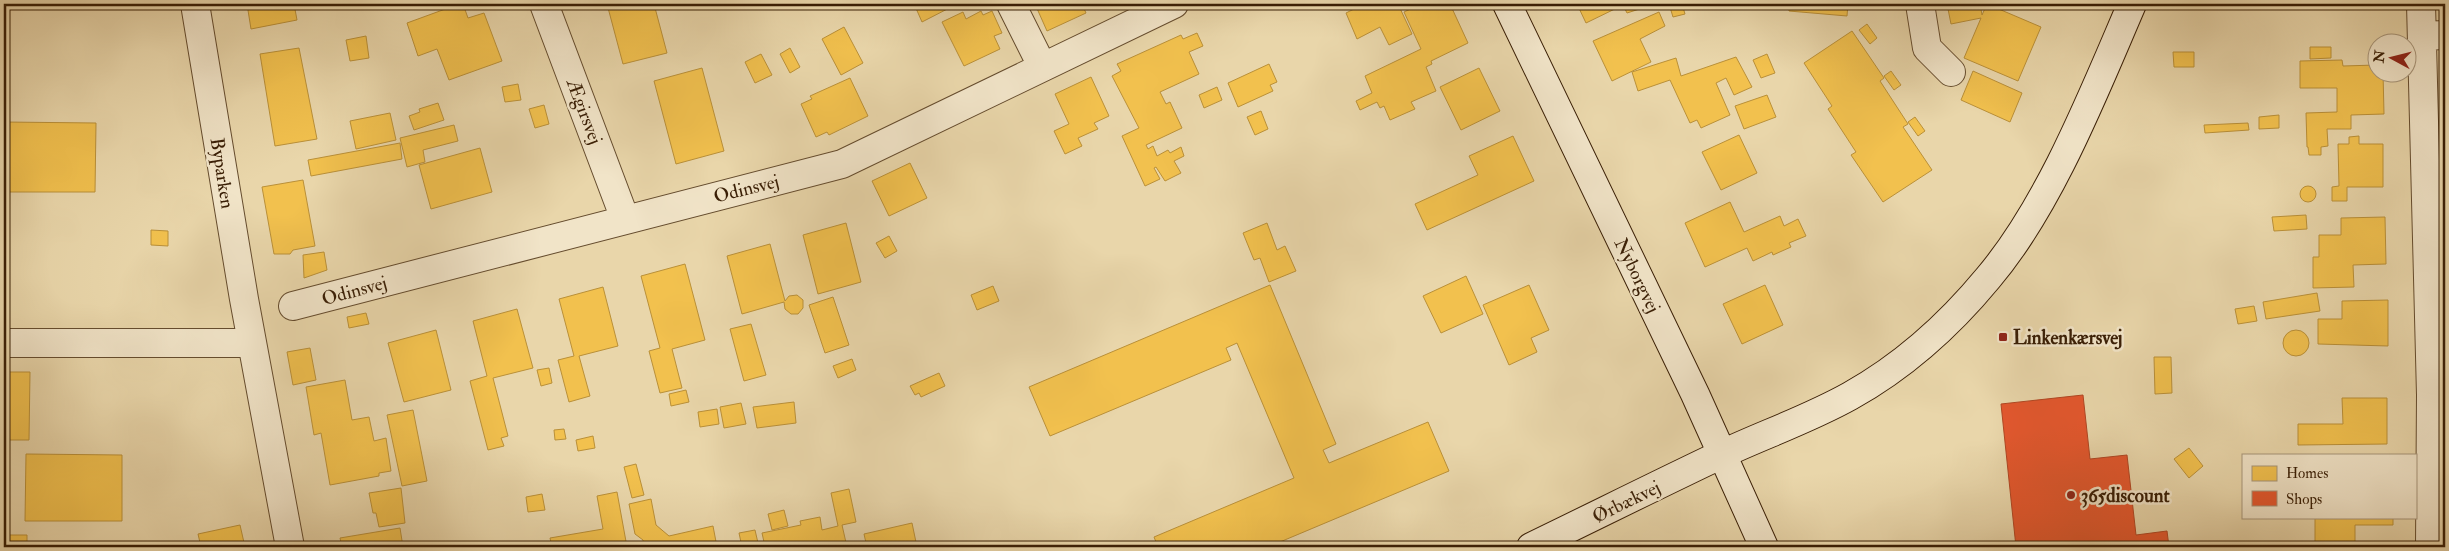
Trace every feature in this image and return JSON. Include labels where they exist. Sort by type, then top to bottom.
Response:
[{"type":"street","name":"Byparken","points":[[195,4],[252,343],[290,547]]},
{"type":"street","name":"Ægirsvej","points":[[544,4],[625,219]]},
{"type":"street","points":[[1011,4],[1042,66]]},
{"type":"street","name":"Odinsvej","points":[[293,306],[842,164],[1174,4]]},
{"type":"street","name":"Nyborgvej","points":[[1508,4],[1695,394],[1764,547]]},
{"type":"street","points":[[1920,4],[1927,48],[1951,72]]},
{"type":"street","points":[[1721,455],[1780,430],[1850,396],[1889,371],[1939,330],[1989,278],[2030,218],[2064,154],[2132,4]]},
{"type":"street","points":[[2421,4],[2434,35],[2438,395],[2430,547]]},
{"type":"street","points":[[4,343],[252,343]]},
{"type":"street","name":"Ørbækvej","points":[[1531,547],[1721,455]]},
{"type":"building: Homes","points":[[247,4],[294,4],[297,20],[251,29]]},
{"type":"building: Homes","points":[[463,4],[468,18],[484,13],[502,61],[449,80],[437,49],[418,56],[407,23]]},
{"type":"building: Homes","points":[[607,4],[654,4],[667,53],[623,64]]},
{"type":"building: Homes","points":[[919,4],[957,4],[922,22],[915,6]]},
{"type":"building: Homes","points":[[1035,4],[1082,4],[1086,13],[1047,31]]},
{"type":"building: Homes","points":[[1344,4],[1356,4],[1346,8]]},
{"type":"building: Homes","points":[[1364,4],[1398,4],[1412,34],[1389,45],[1380,27],[1357,39],[1346,13]]},
{"type":"building: Homes","points":[[1421,4],[1450,4],[1468,43],[1431,61],[1432,64],[1426,67],[1436,91],[1411,102],[1415,109],[1390,120],[1384,106],[1380,108],[1377,102],[1360,110],[1356,101],[1372,93],[1365,76],[1421,49],[1404,12]]},
{"type":"building: Homes","points":[[1577,4],[1655,4],[1627,13],[1623,5],[1586,23]]},
{"type":"building: Homes","points":[[1669,4],[1682,4],[1685,14],[1673,17]]},
{"type":"building: Homes","points":[[1789,4],[1848,4],[1847,16],[1789,11]]},
{"type":"building: Homes","points":[[1947,4],[1980,4],[1982,15],[1987,4],[2041,27],[2018,81],[1964,58],[1981,18],[1951,24]]},
{"type":"building: Homes","points":[[981,11],[983,15],[992,11],[1002,33],[994,36],[1000,49],[964,66],[942,22],[963,12],[966,19]]},
{"type":"building: Homes","points":[[1659,12],[1665,26],[1640,39],[1651,62],[1612,81],[1593,41]]},
{"type":"building: Homes","points":[[1867,24],[1877,38],[1870,44],[1859,30]]},
{"type":"building: Homes","points":[[844,27],[863,63],[841,75],[822,39]]},
{"type":"building: Homes","points":[[1852,31],[1884,78],[1880,81],[1908,124],[1903,127],[1932,170],[1883,202],[1851,155],[1856,152],[1828,109],[1832,106],[1804,63]]},
{"type":"building: Homes","points":[[1197,33],[1203,46],[1189,52],[1199,74],[1160,92],[1166,104],[1170,102],[1182,128],[1146,145],[1148,149],[1153,146],[1157,156],[1168,150],[1170,153],[1181,147],[1184,156],[1174,161],[1181,173],[1165,181],[1156,167],[1154,168],[1160,179],[1145,186],[1122,136],[1139,128],[1112,76],[1121,71],[1117,64],[1181,35],[1183,39]]},
{"type":"building: Homes","points":[[366,36],[369,58],[350,61],[346,40]]},
{"type":"building: Homes","points":[[2310,47],[2331,47],[2331,58],[2310,59]]},
{"type":"building: Homes","points":[[299,48],[317,139],[275,146],[260,54]]},
{"type":"building: Homes","points":[[790,48],[800,67],[790,73],[780,54]]},
{"type":"building: Homes","points":[[2173,52],[2194,52],[2194,67],[2174,67]]},
{"type":"building: Homes","points":[[761,54],[772,75],[755,83],[745,62]]},
{"type":"building: Homes","points":[[1767,54],[1775,73],[1761,78],[1753,60]]},
{"type":"building: Homes","points":[[1736,57],[1752,87],[1734,95],[1726,78],[1716,83],[1730,115],[1701,128],[1697,120],[1690,123],[1670,80],[1638,91],[1632,72],[1676,58],[1681,76]]},
{"type":"building: Homes","points":[[2342,60],[2343,66],[2366,65],[2366,82],[2383,82],[2384,114],[2351,115],[2351,129],[2327,129],[2328,146],[2321,147],[2321,155],[2309,155],[2306,113],[2337,112],[2337,88],[2300,88],[2300,61]]},
{"type":"building: Homes","points":[[1269,64],[1277,82],[1270,85],[1273,91],[1238,107],[1228,83]]},
{"type":"building: Homes","points":[[702,68],[724,151],[676,164],[654,81]]},
{"type":"building: Homes","points":[[1479,68],[1500,111],[1461,130],[1440,87]]},
{"type":"building: Homes","points":[[1891,71],[1901,85],[1894,90],[1884,76]]},
{"type":"building: Homes","points":[[1973,71],[2022,93],[2010,122],[1961,100]]},
{"type":"building: Homes","points":[[1091,77],[1109,116],[1094,123],[1098,129],[1078,138],[1082,146],[1065,154],[1054,131],[1069,124],[1055,94]]},
{"type":"building: Homes","points":[[850,78],[868,116],[829,135],[827,132],[816,137],[801,104],[812,99],[810,96]]},
{"type":"building: Homes","points":[[518,84],[521,100],[505,102],[502,87]]},
{"type":"building: Homes","points":[[1217,87],[1222,100],[1204,108],[1199,95]]},
{"type":"building: Homes","points":[[1767,95],[1776,117],[1744,129],[1735,106]]},
{"type":"building: Homes","points":[[438,103],[444,120],[414,130],[409,116],[420,112],[419,109]]},
{"type":"building: Homes","points":[[544,105],[549,124],[535,128],[529,109]]},
{"type":"building: Homes","points":[[1261,111],[1268,129],[1255,135],[1247,117]]},
{"type":"building: Homes","points":[[390,113],[396,140],[356,149],[350,121]]},
{"type":"building: Homes","points":[[2279,115],[2279,128],[2259,129],[2259,117]]},
{"type":"building: Homes","points":[[1915,117],[1925,131],[1918,136],[1908,122]]},
{"type":"building: Homes","points":[[4,122],[96,123],[95,192],[4,192]]},
{"type":"building: Homes","points":[[2248,123],[2249,130],[2205,133],[2204,125]]},
{"type":"building: Homes","points":[[454,125],[458,141],[423,150],[425,162],[407,167],[400,138]]},
{"type":"building: Homes","points":[[1739,135],[1757,173],[1721,190],[1702,152]]},
{"type":"building: Homes","points":[[1513,136],[1534,181],[1427,230],[1415,204],[1478,175],[1469,156]]},
{"type":"building: Homes","points":[[2359,136],[2359,144],[2383,144],[2383,187],[2347,187],[2347,201],[2332,201],[2332,187],[2339,186],[2338,144],[2349,144],[2349,137]]},
{"type":"building: Homes","points":[[400,143],[402,159],[311,176],[308,160]]},
{"type":"building: Homes","points":[[480,148],[492,192],[431,209],[419,165]]},
{"type":"building: Homes","points":[[910,163],[927,198],[889,216],[872,181]]},
{"type":"building: Homes","points":[[303,180],[315,246],[293,250],[290,254],[274,254],[262,187]]},
{"type":"building: Homes","points":[[2305,186],[2311,186],[2316,191],[2314,200],[2305,202],[2300,197],[2300,191]]},
{"type":"building: Homes","points":[[1730,202],[1744,232],[1780,216],[1784,226],[1798,219],[1806,236],[1789,243],[1791,247],[1773,255],[1772,252],[1753,261],[1747,248],[1705,267],[1685,223]]},
{"type":"building: Homes","points":[[2306,215],[2307,229],[2274,231],[2272,217]]},
{"type":"building: Homes","points":[[2385,217],[2386,264],[2353,265],[2354,287],[2313,288],[2313,257],[2319,257],[2319,235],[2341,235],[2341,218]]},
{"type":"building: Homes","points":[[846,223],[861,282],[818,294],[803,235]]},
{"type":"building: Homes","points":[[1267,223],[1277,250],[1285,246],[1296,271],[1269,282],[1260,258],[1254,260],[1243,233]]},
{"type":"building: Homes","points":[[151,230],[168,231],[168,246],[151,245]]},
{"type":"building: Homes","points":[[889,236],[897,251],[885,258],[876,243]]},
{"type":"building: Homes","points":[[770,244],[785,301],[789,296],[797,295],[803,300],[803,308],[798,314],[791,314],[785,309],[784,302],[742,314],[727,256]]},
{"type":"building: Homes","points":[[324,252],[327,270],[304,278],[303,255]]},
{"type":"building: Homes","points":[[685,264],[705,340],[672,349],[682,388],[660,393],[649,351],[660,348],[641,276]]},
{"type":"building: Homes","points":[[1466,276],[1483,314],[1441,333],[1423,296]]},
{"type":"building: Homes","points":[[1270,285],[1336,444],[1323,450],[1329,463],[1428,422],[1449,471],[1268,547],[1158,547],[1154,537],[1294,478],[1237,343],[1226,348],[1231,360],[1050,436],[1029,387]]},
{"type":"building: Homes","points":[[1529,285],[1549,330],[1531,338],[1537,352],[1509,365],[1483,305]]},
{"type":"building: Homes","points":[[1765,285],[1783,325],[1742,344],[1723,304]]},
{"type":"building: Homes","points":[[993,286],[999,301],[977,310],[971,295]]},
{"type":"building: Homes","points":[[603,287],[618,346],[579,356],[590,396],[569,402],[558,360],[574,356],[559,299]]},
{"type":"building: Homes","points":[[2317,293],[2320,311],[2266,319],[2263,302]]},
{"type":"building: Homes","points":[[833,297],[849,345],[825,353],[809,305]]},
{"type":"building: Homes","points":[[2388,300],[2388,346],[2318,344],[2318,319],[2342,319],[2342,301]]},
{"type":"building: Homes","points":[[2254,306],[2257,321],[2238,324],[2235,309]]},
{"type":"building: Homes","points":[[517,309],[533,368],[493,378],[508,436],[501,438],[504,446],[488,450],[470,381],[487,376],[473,321]]},
{"type":"building: Homes","points":[[366,313],[369,324],[349,328],[347,317]]},
{"type":"building: Homes","points":[[751,324],[766,375],[744,381],[730,329]]},
{"type":"building: Homes","points":[[436,330],[451,390],[404,402],[388,343]]},
{"type":"building: Homes","points":[[2296,330],[2305,334],[2309,343],[2305,352],[2296,356],[2287,352],[2283,343],[2287,334]]},
{"type":"building: Homes","points":[[310,348],[316,380],[293,385],[287,352]]},
{"type":"building: Homes","points":[[2154,357],[2171,357],[2172,393],[2155,394]]},
{"type":"building: Homes","points":[[852,359],[856,370],[838,378],[833,366]]},
{"type":"building: Homes","points":[[549,368],[552,383],[541,386],[537,370]]},
{"type":"building: Homes","points":[[4,372],[30,372],[29,440],[4,440]]},
{"type":"building: Homes","points":[[939,373],[945,386],[921,397],[919,393],[915,395],[910,386]]},
{"type":"building: Homes","points":[[345,380],[352,420],[369,417],[374,441],[386,438],[391,471],[379,473],[379,476],[330,485],[321,433],[314,435],[306,387]]},
{"type":"building: Homes","points":[[686,390],[689,402],[671,406],[669,394]]},
{"type":"building: Homes","points":[[2342,398],[2387,398],[2387,444],[2298,445],[2298,424],[2343,424]]},
{"type":"building: Homes","points":[[794,402],[796,423],[757,428],[753,407]]},
{"type":"building: Homes","points":[[741,403],[746,424],[724,428],[720,407]]},
{"type":"building: Homes","points":[[717,409],[719,424],[700,427],[698,412]]},
{"type":"building: Homes","points":[[413,410],[427,481],[402,486],[387,415]]},
{"type":"building: Homes","points":[[564,429],[566,439],[555,440],[554,430]]},
{"type":"building: Homes","points":[[593,436],[595,448],[578,451],[576,440]]},
{"type":"building: Homes","points":[[2189,448],[2203,466],[2189,478],[2174,459]]},
{"type":"building: Homes","points":[[26,454],[122,455],[122,521],[25,521]]},
{"type":"building: Homes","points":[[636,464],[644,495],[632,498],[624,467]]},
{"type":"building: Homes","points":[[401,488],[405,523],[379,527],[376,513],[373,513],[369,493]]},
{"type":"building: Homes","points":[[849,489],[856,522],[842,525],[847,547],[742,547],[739,533],[755,530],[758,543],[764,542],[762,533],[801,525],[800,521],[820,517],[822,530],[838,526],[831,493]]},
{"type":"building: Homes","points":[[617,492],[627,547],[552,547],[550,538],[603,529],[597,496]]},
{"type":"building: Homes","points":[[542,494],[545,510],[528,512],[526,497]]},
{"type":"building: Homes","points":[[651,499],[656,525],[669,536],[713,526],[717,547],[644,547],[643,540],[635,534],[629,504]]},
{"type":"building: Homes","points":[[784,510],[788,526],[772,530],[768,514]]},
{"type":"building: Homes","points":[[2315,518],[2393,518],[2393,525],[2355,525],[2355,547],[2315,547]]},
{"type":"building: Homes","points":[[912,523],[917,547],[847,547],[866,543],[864,534]]},
{"type":"building: Homes","points":[[240,525],[245,547],[201,547],[198,534]]},
{"type":"building: Homes","points":[[400,528],[403,547],[342,547],[340,538]]},
{"type":"building: Homes","points":[[4,535],[27,535],[27,547],[4,547]]},
{"type":"building: Shops","name":"365discount","points":[[2083,395],[2090,459],[2127,455],[2136,535],[2167,531],[2169,547],[2016,547],[2001,404]]},
{"type":"place","name":"Linkenkærsvej","points":[[2003,337]]},
{"type":"place","name":"365discount","points":[[2071,495]]}]
